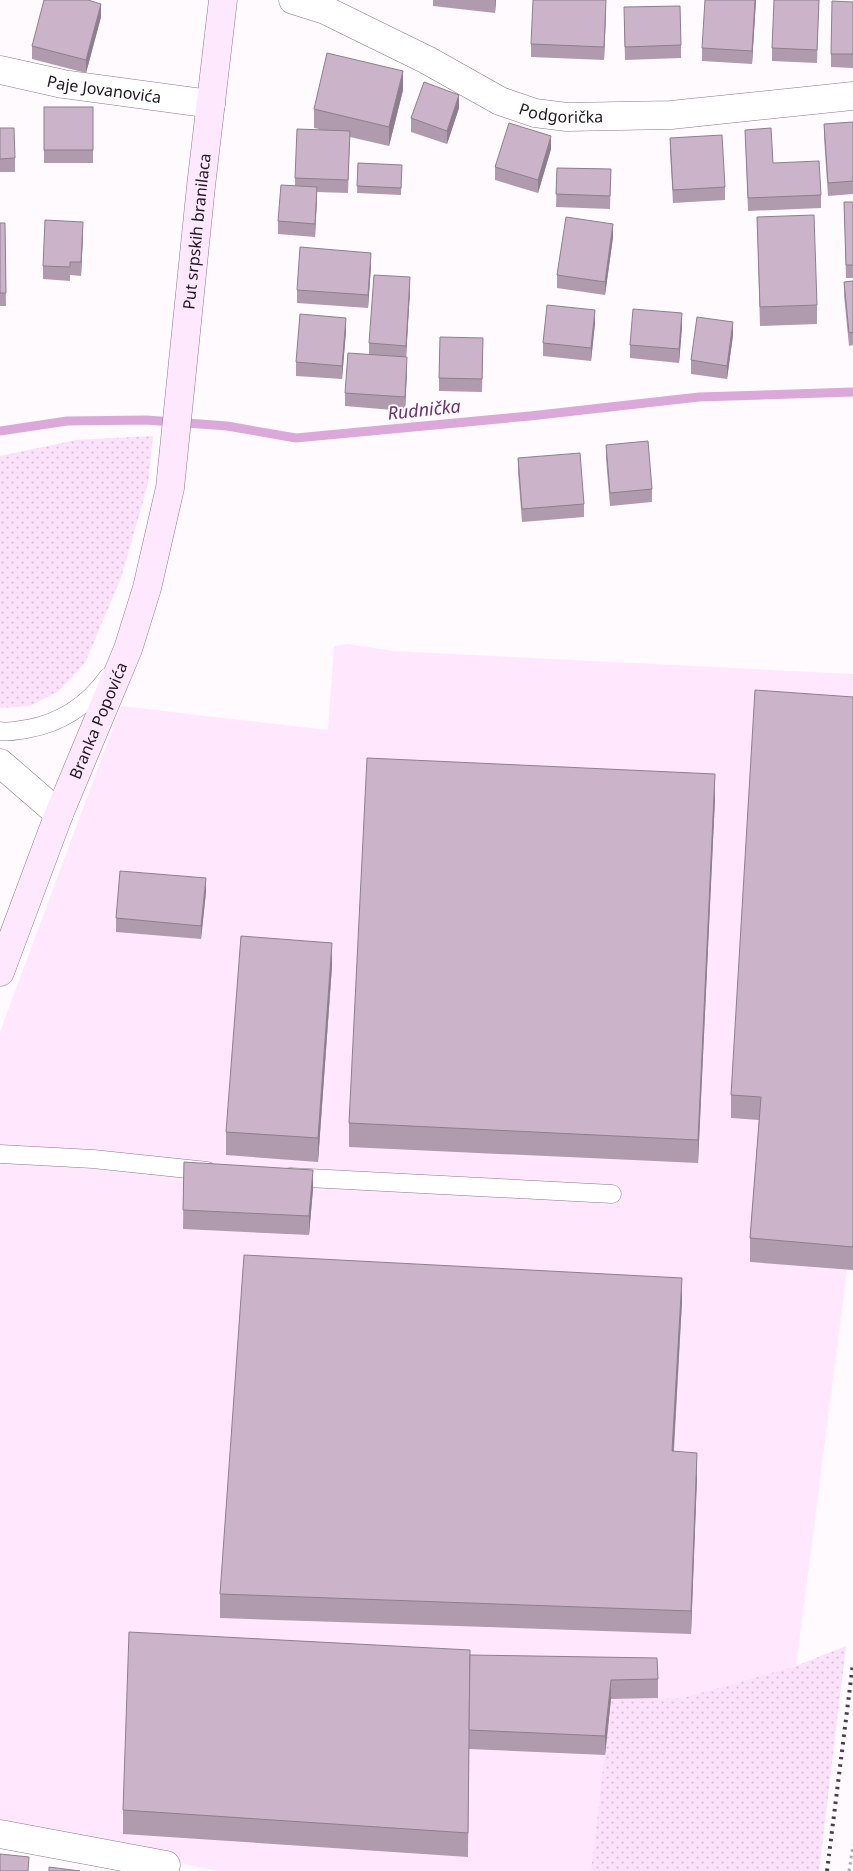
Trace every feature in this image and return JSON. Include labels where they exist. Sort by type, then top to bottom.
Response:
[{"type":"main road","name":"Put srpskih branilaca","points":[[172,462],[223,0]]},
{"type":"main road","name":"Branka Popovića","points":[[0,972],[59,814],[128,648],[147,588],[168,498],[172,462]]},
{"type":"street","name":"Podgorička","points":[[293,0],[325,10],[427,60],[500,101],[535,113],[567,117],[671,115],[853,96]]},
{"type":"street","name":"Paje Jovanovića","points":[[0,70],[63,84],[211,104]]},
{"type":"street","points":[[0,763],[59,814]]},
{"type":"street","points":[[0,1834],[166,1865]]},
{"type":"lane","points":[[0,731],[7,732],[46,726],[75,711],[98,692],[128,648]]},
{"type":"lane","points":[[0,1154],[93,1159],[223,1172]]},
{"type":"lane","points":[[272,1176],[612,1194]]},
{"type":"path","points":[[849,1871],[853,1845]]},
{"type":"shaded area","points":[[153,436],[148,484],[121,578],[85,663],[59,691],[30,706],[0,708],[0,456],[76,440]]},
{"type":"shaded area","points":[[348,644],[393,651],[853,674],[853,1270],[847,1270],[796,1666],[682,1698],[611,1699],[591,1871],[217,1871],[0,1824],[0,1032],[121,706],[328,730],[334,646]]},
{"type":"shaded area","points":[[846,1646],[819,1871],[591,1871],[611,1699],[682,1698],[796,1666]]},
{"type":"building","points":[[44,0],[88,0],[101,4],[86,60],[32,46]]},
{"type":"building","points":[[533,0],[606,0],[604,47],[531,44]]},
{"type":"building","points":[[705,0],[755,0],[752,51],[702,48]]},
{"type":"building","points":[[774,0],[819,0],[817,50],[772,48]]},
{"type":"building","points":[[832,1],[853,2],[853,54],[831,54]]},
{"type":"building","points":[[680,6],[681,45],[625,47],[624,7]]},
{"type":"building","points":[[327,53],[403,71],[389,127],[314,109]]},
{"type":"building","points":[[424,82],[459,95],[447,131],[411,118]]},
{"type":"building","points":[[44,107],[93,107],[93,150],[44,150]]},
{"type":"building","points":[[853,122],[853,181],[828,183],[824,124]]},
{"type":"building","points":[[509,123],[551,136],[538,180],[495,167]]},
{"type":"building","points":[[0,128],[14,128],[15,158],[0,159]]},
{"type":"building","points":[[771,128],[773,163],[819,161],[821,195],[748,198],[745,130]]},
{"type":"building","points":[[297,129],[350,131],[348,180],[295,178]]},
{"type":"building","points":[[722,135],[725,187],[673,190],[670,138]]},
{"type":"building","points":[[358,163],[402,165],[401,188],[357,186]]},
{"type":"building","points":[[557,168],[611,169],[610,196],[556,194]]},
{"type":"building","points":[[281,185],[317,187],[315,224],[278,221]]},
{"type":"building","points":[[844,202],[853,202],[853,265],[846,265]]},
{"type":"building","points":[[814,215],[817,305],[760,307],[757,217]]},
{"type":"building","points":[[566,217],[613,224],[605,282],[557,275]]},
{"type":"building","points":[[45,220],[83,222],[81,262],[70,262],[70,267],[43,266]]},
{"type":"building","points":[[0,223],[5,223],[6,293],[0,293]]},
{"type":"building","points":[[300,247],[371,253],[368,295],[297,290]]},
{"type":"building","points":[[374,275],[410,277],[406,346],[369,343]]},
{"type":"building","points":[[853,281],[853,332],[849,333],[844,282]]},
{"type":"building","points":[[547,305],[595,310],[591,348],[543,343]]},
{"type":"building","points":[[633,309],[682,313],[679,349],[630,345]]},
{"type":"building","points":[[300,314],[346,318],[342,366],[296,362]]},
{"type":"building","points":[[697,317],[733,322],[727,366],[691,360]]},
{"type":"building","points":[[440,337],[483,338],[482,379],[439,378]]},
{"type":"building","points":[[348,353],[407,357],[405,397],[345,393]]},
{"type":"building","points":[[648,441],[652,489],[610,493],[606,445]]},
{"type":"building","points":[[580,453],[584,504],[522,509],[518,458]]},
{"type":"building","points":[[755,690],[853,697],[853,1247],[750,1238],[761,1097],[731,1095]]},
{"type":"building","points":[[367,758],[715,774],[698,1140],[349,1123]]},
{"type":"building","points":[[120,871],[206,878],[201,926],[116,918]]},
{"type":"building","points":[[241,936],[332,943],[318,1138],[226,1132]]},
{"type":"building","points":[[184,1162],[313,1170],[309,1216],[183,1210]]},
{"type":"building","points":[[244,1255],[682,1278],[672,1451],[697,1453],[691,1611],[220,1594]]},
{"type":"building","points":[[129,1632],[470,1650],[468,1833],[123,1810]]},
{"type":"building","points":[[470,1655],[657,1658],[658,1679],[611,1680],[605,1736],[469,1730]]},
{"type":"building","points":[[0,1854],[29,1857],[28,1871],[0,1871]]},
{"type":"building","points":[[49,1867],[80,1871],[49,1871]]},
{"type":"waterway","name":"Rudnička","points":[[0,431],[67,421],[146,420],[227,426],[296,438],[530,416],[699,397],[853,392]]},
{"type":"railway","points":[[827,1871],[853,1663]]}]
